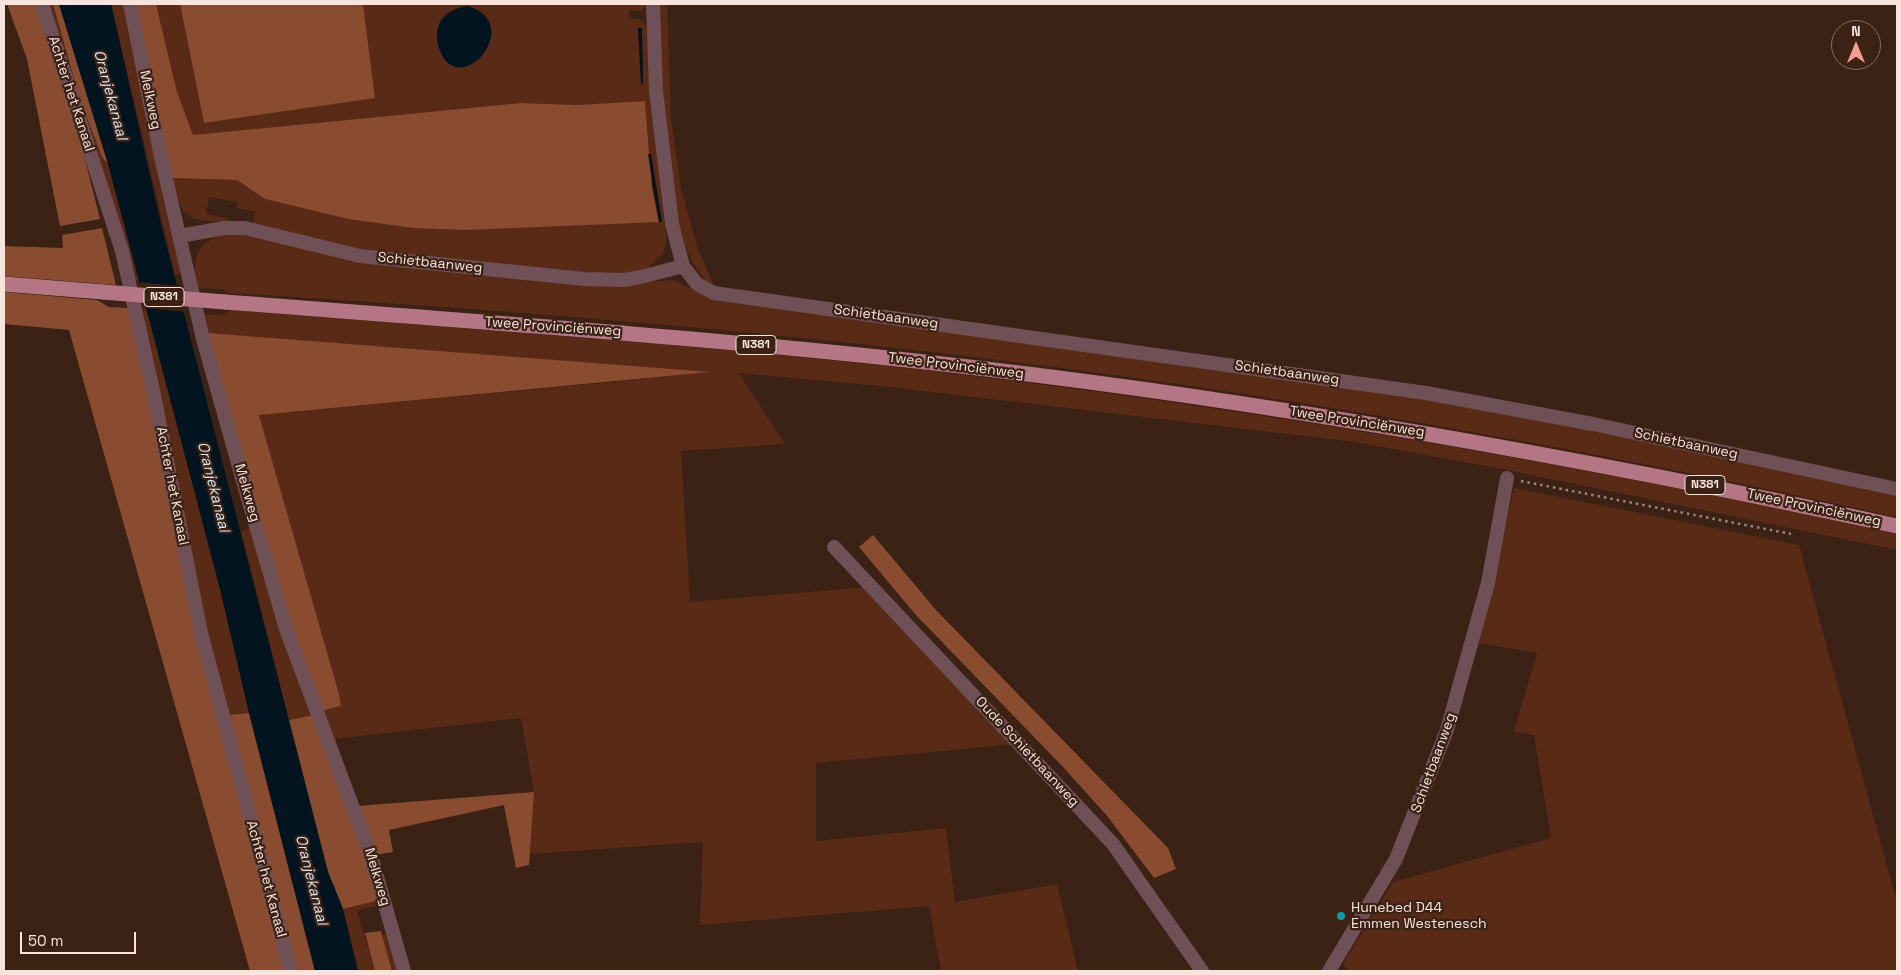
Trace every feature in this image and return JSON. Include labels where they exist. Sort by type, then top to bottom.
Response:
[{"type":"main road","name":"Twee Provinciënweg","points":[[4,284],[687,338],[921,362],[1131,388],[1298,412],[1512,448],[1745,493],[1897,526]]},
{"type":"street","name":"Achter het Kanaal","points":[[42,4],[122,251],[154,394],[201,633],[290,971]]},
{"type":"street","name":"Melkweg","points":[[130,4],[203,339],[286,629],[371,856],[404,971]]},
{"type":"street","name":"Schietbaanweg","points":[[653,4],[656,91],[672,224],[683,266],[697,284],[714,293],[1426,394],[1593,424],[1897,489]]},
{"type":"street","name":"Schietbaanweg","points":[[180,236],[224,228],[245,228],[360,256],[584,279],[624,280],[683,266]]},
{"type":"street","name":"Schietbaanweg","points":[[1329,971],[1396,859],[1447,730],[1488,583],[1508,478]]},
{"type":"street","name":"Oude Schietbaanweg","points":[[834,547],[1114,844],[1202,971]]},
{"type":"path","points":[[1508,478],[1792,534]]},
{"type":"shaded area","points":[[7,4],[37,4],[75,120],[100,219],[60,226],[27,59]]},
{"type":"shaded area","points":[[46,4],[53,4],[80,100],[102,157],[108,164],[139,281],[133,280]]},
{"type":"shaded area","points":[[53,4],[59,4],[108,164],[102,157],[80,100]]},
{"type":"shaded area","points":[[111,4],[126,4],[159,181],[181,273],[175,275]]},
{"type":"shaded area","points":[[133,4],[156,4],[177,92],[193,135],[521,103],[577,105],[645,101],[652,188],[659,222],[466,230],[413,228],[348,219],[265,199],[237,180],[172,178]]},
{"type":"shaded area","points":[[156,4],[180,4],[204,123],[375,98],[363,4],[649,4],[641,11],[629,10],[629,18],[640,20],[650,28],[662,206],[667,238],[663,254],[648,268],[633,273],[607,275],[419,258],[349,248],[253,223],[255,212],[237,208],[237,202],[209,197],[206,214],[230,219],[230,222],[196,219],[184,211],[172,178],[237,180],[265,199],[348,219],[466,230],[662,221],[650,154],[645,101],[577,105],[521,103],[193,135],[177,92]],"holes":[[[448,12],[482,14],[486,20],[489,26],[490,38],[486,50],[478,61],[440,20]],[[638,28],[642,37],[643,84],[641,83]]]},
{"type":"shaded area","points":[[180,4],[363,4],[375,98],[204,123]]},
{"type":"shaded area","points":[[656,4],[667,4],[671,118],[681,188],[698,249],[714,286],[696,269],[683,239],[673,200],[662,111]]},
{"type":"shaded area","points":[[102,228],[116,285],[4,276],[4,246],[63,248],[62,235]]},
{"type":"shaded area","points":[[235,233],[323,250],[626,284],[674,280],[707,297],[1415,398],[1515,415],[1897,493],[1897,517],[1686,472],[1473,432],[1260,396],[1046,366],[842,342],[637,322],[227,293],[224,289],[197,288],[195,266],[200,249],[213,238]]},
{"type":"shaded area","points":[[4,292],[97,300],[109,307],[129,308],[285,971],[250,971],[69,330],[4,324]]},
{"type":"shaded area","points":[[141,307],[147,310],[220,589],[249,713],[227,715],[193,571]]},
{"type":"shaded area","points":[[230,310],[525,333],[819,359],[916,369],[1125,396],[1347,429],[1678,489],[1897,534],[1897,550],[1502,469],[1355,442],[890,387],[739,373],[785,444],[681,451],[690,602],[869,587],[1016,744],[816,763],[816,841],[946,828],[955,902],[1057,884],[1078,971],[941,971],[929,906],[700,925],[703,842],[529,854],[534,792],[521,718],[333,739],[321,711],[341,706],[339,694],[259,415],[706,372],[208,333],[203,314],[225,315]]},
{"type":"shaded area","points":[[208,333],[710,372],[259,415],[339,694],[341,706],[321,711],[298,654]]},
{"type":"shaded area","points":[[1514,488],[1799,545],[1897,902],[1897,971],[1349,971],[1343,964],[1393,882],[1551,838],[1534,735],[1514,732],[1537,653],[1479,643]]},
{"type":"shaded area","points":[[252,527],[313,715],[289,720],[241,531]]},
{"type":"shaded area","points":[[873,535],[936,610],[1168,848],[1176,869],[1154,878],[1108,817],[1064,768],[915,614],[859,547]]},
{"type":"shaded area","points":[[249,713],[315,971],[294,971],[227,715]]},
{"type":"shaded area","points":[[313,715],[380,900],[343,909],[328,872],[289,720]]},
{"type":"shaded area","points":[[534,792],[529,865],[516,868],[504,805],[389,830],[393,852],[375,855],[358,806]]},
{"type":"shaded area","points":[[380,900],[382,904],[357,911],[375,971],[358,971],[343,909]]},
{"type":"shaded area","points":[[381,931],[392,971],[375,971],[365,933]]},
{"type":"shaded area","points":[[390,933],[399,971],[392,971],[382,935]]},
{"type":"water","name":"Oranjekanaal","points":[[59,4],[111,4],[161,224],[328,872],[343,909],[358,971],[315,971],[249,713],[220,589],[139,281],[108,164]]},
{"type":"water","points":[[467,6],[484,15],[491,27],[490,41],[484,54],[473,63],[461,67],[449,64],[440,51],[437,34],[441,21],[451,11]]},
{"type":"water","points":[[638,28],[642,28],[643,84],[641,83]]},
{"type":"water","points":[[648,154],[651,154],[662,222],[659,222]]},
{"type":"pier","points":[[137,282],[180,286],[188,312],[144,308]]},
{"type":"place","name":"Hunebed D44 Emmen Westenesch","points":[[1341,916]]}]
